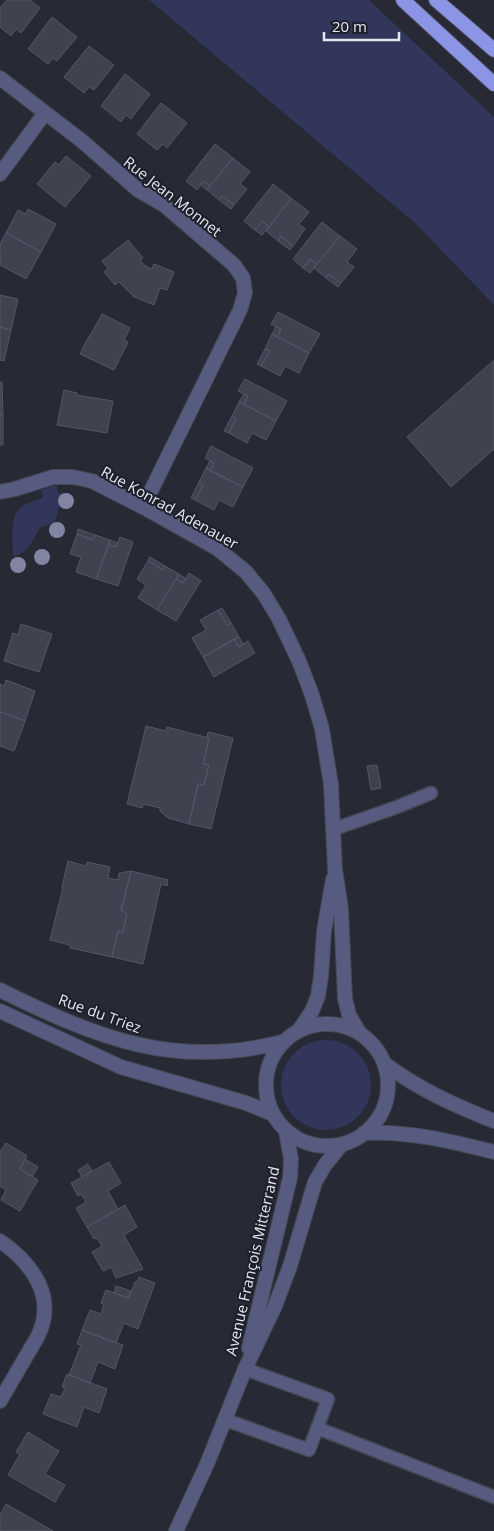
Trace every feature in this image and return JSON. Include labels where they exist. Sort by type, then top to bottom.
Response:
[{"type":"highway","points":[[403,0],[494,84]]},
{"type":"highway","points":[[436,0],[494,50]]},
{"type":"street","name":"Rue Jean Monnet","points":[[0,78],[82,142],[138,190],[164,205],[234,265],[243,278],[245,293],[240,310],[143,507]]},
{"type":"street","points":[[0,174],[45,114]]},
{"type":"street","name":"Rue Konrad Adenauer","points":[[0,492],[53,477],[73,477],[92,481],[212,546],[246,572],[271,605],[286,631],[299,661],[318,713],[324,738],[329,767],[335,869],[341,909],[345,999],[359,1032]]},
{"type":"street","name":"Rue Konrad Adenauer","points":[[300,1029],[312,1011],[318,996],[324,931],[335,869]]},
{"type":"street","name":"Rue du Triez","points":[[0,990],[96,1032],[125,1042],[155,1048],[190,1052],[232,1051],[282,1042]]},
{"type":"street","points":[[0,1011],[121,1066],[273,1114]]},
{"type":"street","points":[[317,1024],[334,1024],[343,1025],[359,1032],[372,1043],[385,1064],[388,1083],[386,1102],[377,1119],[357,1138],[342,1144],[333,1146],[316,1145],[300,1140],[286,1131],[273,1114],[266,1096],[266,1076],[271,1058],[282,1042],[300,1029],[317,1024]]},
{"type":"street","points":[[385,1064],[427,1091],[494,1121]]},
{"type":"street","name":"Avenue François Mitterrand","points":[[245,1369],[290,1178],[291,1159],[286,1131]]},
{"type":"street","points":[[364,1133],[415,1134],[494,1152]]},
{"type":"street","name":"Avenue François Mitterrand","points":[[176,1531],[226,1420],[245,1369],[284,1285],[315,1182],[325,1165],[342,1144]]},
{"type":"street","points":[[0,1241],[16,1253],[31,1269],[41,1288],[44,1309],[42,1328],[0,1401]]},
{"type":"lane","points":[[334,829],[431,793]]},
{"type":"lane","points":[[226,1420],[309,1450],[328,1399],[245,1369]]},
{"type":"lane","points":[[317,1428],[494,1497]]},
{"type":"shaded area","points":[[149,0],[369,0],[494,117],[494,305],[415,223]]},
{"type":"shaded area","points":[[57,485],[58,493],[63,493],[55,522],[40,528],[28,548],[20,554],[13,556],[12,528],[19,509],[26,504],[43,498],[41,490]]},
{"type":"shaded area","points":[[326,1040],[343,1044],[358,1053],[367,1068],[371,1085],[367,1102],[358,1117],[343,1126],[326,1130],[309,1126],[294,1117],[285,1102],[281,1085],[285,1068],[294,1053],[309,1044]]},
{"type":"building","points":[[7,0],[30,0],[40,8],[21,33],[16,29],[11,36],[0,27],[0,8]]},
{"type":"building","points":[[52,17],[77,37],[57,61],[53,58],[48,64],[28,49]]},
{"type":"building","points":[[89,46],[114,65],[94,90],[89,87],[84,93],[64,77]]},
{"type":"building","points":[[125,74],[150,94],[131,119],[126,115],[121,122],[101,106]]},
{"type":"building","points":[[161,103],[187,123],[167,148],[163,144],[157,150],[137,134]]},
{"type":"building","points":[[215,144],[233,158],[210,186],[203,181],[197,190],[186,181]]},
{"type":"building","points":[[66,156],[91,176],[65,207],[37,184],[55,162],[59,165]]},
{"type":"building","points":[[233,158],[250,172],[240,184],[247,189],[234,205],[222,196],[219,200],[207,190]]},
{"type":"building","points":[[203,181],[210,186],[207,190],[200,185]]},
{"type":"building","points":[[273,184],[291,198],[269,227],[262,221],[255,230],[244,221]]},
{"type":"building","points":[[222,196],[234,205],[231,209],[219,200]]},
{"type":"building","points":[[291,198],[309,212],[299,224],[305,229],[293,246],[281,236],[278,241],[266,231]]},
{"type":"building","points":[[28,209],[56,224],[41,252],[6,233],[18,210],[26,214]]},
{"type":"building","points":[[262,221],[269,227],[262,235],[255,230]]},
{"type":"building","points":[[322,222],[340,236],[317,264],[310,259],[303,268],[293,259]]},
{"type":"building","points":[[6,233],[41,252],[26,279],[0,265],[0,244]]},
{"type":"building","points":[[281,236],[293,246],[290,250],[278,241]]},
{"type":"building","points":[[340,236],[357,249],[347,262],[354,267],[341,283],[329,274],[326,278],[314,268]]},
{"type":"building","points":[[128,240],[143,258],[140,260],[145,266],[152,269],[154,264],[174,272],[167,290],[160,288],[154,305],[132,296],[119,282],[115,285],[104,272],[108,268],[102,261]]},
{"type":"building","points":[[310,259],[317,264],[310,273],[303,268]]},
{"type":"building","points":[[329,274],[341,283],[338,287],[326,278]]},
{"type":"building","points":[[0,295],[18,299],[11,330],[0,327]]},
{"type":"building","points":[[278,312],[320,334],[309,353],[277,337],[281,329],[271,324]]},
{"type":"building","points":[[102,314],[130,328],[124,340],[128,342],[114,370],[80,354]]},
{"type":"building","points":[[0,327],[11,330],[4,361],[0,360]]},
{"type":"building","points":[[276,327],[281,329],[277,337],[272,334]]},
{"type":"building","points":[[272,334],[309,353],[299,373],[285,366],[280,376],[261,366],[270,351],[265,349]]},
{"type":"building","points":[[265,349],[270,351],[261,366],[257,364]]},
{"type":"building","points":[[494,360],[494,449],[451,487],[407,437]]},
{"type":"building","points":[[245,379],[287,401],[276,421],[244,404],[248,396],[238,391]]},
{"type":"building","points":[[0,382],[2,382],[3,414],[0,414]]},
{"type":"building","points":[[64,390],[77,393],[76,395],[113,401],[107,433],[57,425]]},
{"type":"building","points":[[244,394],[248,396],[244,404],[239,402]]},
{"type":"building","points":[[239,402],[276,421],[266,440],[252,433],[247,443],[229,433],[236,418],[232,416]]},
{"type":"building","points":[[0,414],[3,414],[3,445],[0,445]]},
{"type":"building","points":[[232,416],[236,418],[229,433],[224,431]]},
{"type":"building","points":[[211,446],[253,468],[243,487],[210,471],[214,463],[205,458]]},
{"type":"building","points":[[210,461],[214,463],[210,471],[206,468]]},
{"type":"building","points":[[206,468],[243,487],[233,507],[219,500],[214,510],[195,500],[203,485],[199,482]]},
{"type":"building","points":[[199,482],[203,485],[195,500],[191,498]]},
{"type":"building","points":[[78,529],[95,535],[93,540],[77,534]]},
{"type":"building","points":[[77,534],[93,540],[95,535],[110,540],[96,579],[76,572],[81,557],[70,554]]},
{"type":"building","points":[[120,537],[133,542],[118,586],[96,579],[109,545],[116,547]]},
{"type":"building","points":[[110,540],[118,543],[116,547],[109,545]]},
{"type":"building","points":[[150,557],[165,566],[163,570],[148,561]]},
{"type":"building","points":[[148,561],[163,570],[165,566],[179,574],[157,610],[138,598],[146,585],[137,579]]},
{"type":"building","points":[[189,573],[201,581],[176,621],[157,610],[176,579],[183,583]]},
{"type":"building","points":[[179,574],[186,579],[183,583],[176,579]]},
{"type":"building","points":[[222,608],[231,623],[227,625],[218,610]]},
{"type":"building","points":[[218,610],[227,625],[231,623],[239,637],[203,657],[192,638],[206,630],[200,620]]},
{"type":"building","points":[[21,624],[52,634],[39,672],[4,661],[13,633],[18,635]]},
{"type":"building","points":[[239,637],[243,644],[239,647],[234,639]]},
{"type":"building","points":[[234,639],[239,647],[248,641],[255,653],[214,677],[203,657]]},
{"type":"building","points":[[6,680],[35,691],[25,721],[0,712],[0,684],[4,686]]},
{"type":"building","points":[[0,712],[25,721],[14,751],[0,746]]},
{"type":"building","points":[[146,726],[166,731],[167,727],[209,738],[203,764],[209,765],[204,785],[198,784],[189,824],[168,818],[160,811],[160,808],[143,804],[142,808],[127,804]]},
{"type":"building","points":[[208,732],[233,738],[211,829],[189,824],[198,784],[204,785],[209,765],[203,764],[209,738],[207,737]]},
{"type":"building","points":[[377,765],[381,788],[371,790],[367,766]]},
{"type":"building","points":[[68,861],[86,866],[87,862],[110,867],[108,878],[118,880],[119,873],[131,871],[121,911],[127,913],[123,932],[118,931],[112,957],[70,948],[70,945],[50,940]]},
{"type":"building","points":[[131,871],[168,880],[167,886],[161,884],[143,964],[112,957],[118,931],[123,932],[127,913],[121,911]]},
{"type":"building","points":[[6,1143],[27,1156],[20,1169],[38,1180],[20,1211],[1,1200],[6,1190],[0,1186],[0,1152]]},
{"type":"building","points":[[25,1159],[38,1167],[32,1177],[20,1169]]},
{"type":"building","points":[[109,1162],[121,1183],[108,1191],[118,1209],[87,1227],[76,1208],[86,1202],[81,1194],[78,1196],[71,1183]]},
{"type":"building","points":[[88,1164],[92,1171],[82,1177],[78,1170]]},
{"type":"building","points":[[125,1205],[137,1227],[124,1235],[143,1269],[116,1278],[111,1267],[103,1271],[92,1252],[102,1246],[97,1238],[94,1239],[87,1227]]},
{"type":"building","points":[[139,1277],[155,1283],[138,1329],[124,1323],[116,1343],[82,1330],[90,1310],[101,1314],[104,1305],[101,1303],[106,1290],[129,1298]]},
{"type":"building","points":[[116,1286],[131,1291],[128,1298],[114,1293]]},
{"type":"building","points":[[82,1330],[123,1345],[115,1369],[98,1362],[90,1383],[69,1375],[81,1345],[77,1344]]},
{"type":"building","points":[[67,1374],[107,1389],[99,1413],[84,1407],[77,1427],[43,1414],[51,1394],[61,1397],[65,1388],[62,1387]]},
{"type":"building","points":[[28,1432],[59,1451],[45,1474],[65,1485],[55,1502],[8,1475],[20,1454],[16,1452]]},
{"type":"building","points":[[6,1504],[53,1531],[0,1531],[0,1515]]}]
